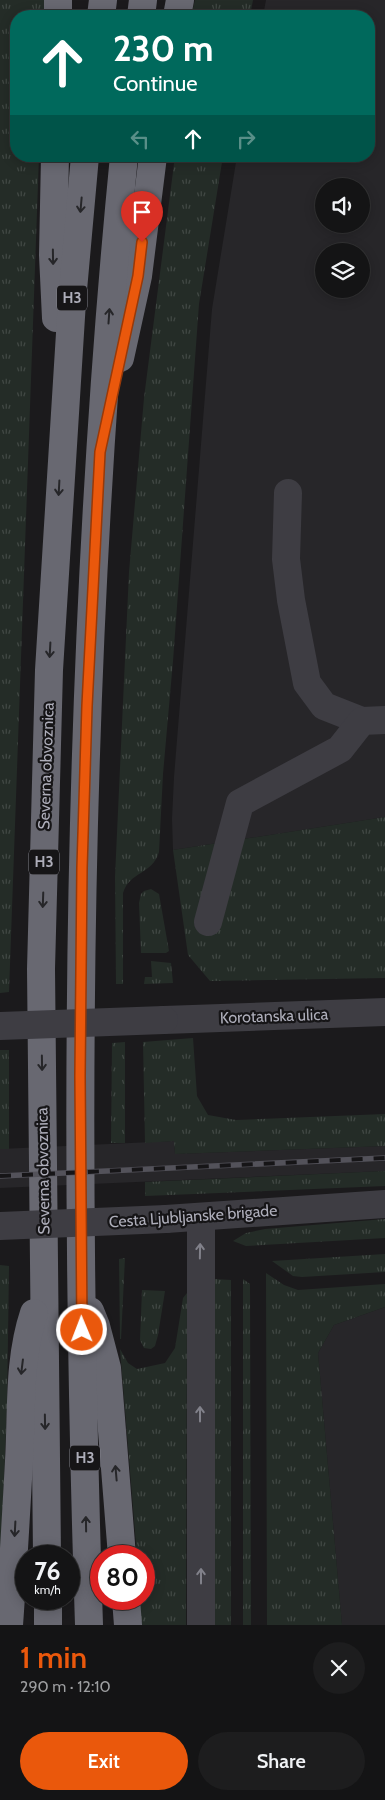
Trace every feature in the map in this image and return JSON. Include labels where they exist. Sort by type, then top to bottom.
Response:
[{"type":"highway","points":[[55,162],[53,255],[62,439]]},
{"type":"highway","name":"Severna obvoznica","points":[[46,1545],[41,970],[49,670],[62,439],[84,162]]},
{"type":"highway","name":"H3","points":[[89,1625],[81,1291],[80,1076],[82,868],[87,706],[100,452],[111,289],[123,162]]},
{"type":"highway","points":[[100,452],[138,276],[152,162]]},
{"type":"highway","points":[[9,1625],[19,1459],[22,1367],[30,1325],[44,1286]]},
{"type":"highway","points":[[81,1291],[96,1326],[107,1368],[121,1545]]},
{"type":"highway","points":[[48,1610],[48,1625]]},
{"type":"highway","points":[[127,1610],[128,1625]]},
{"type":"street","points":[[288,493],[286,559],[291,600],[307,683],[324,706],[374,720]]},
{"type":"street","points":[[208,922],[240,803],[340,749],[374,720]]},
{"type":"street","name":"Korotanska ulica","points":[[0,1026],[385,1012]]},
{"type":"street","name":"Cesta Ljubljanske brigade","points":[[0,1226],[201,1218],[385,1204]]},
{"type":"street","points":[[201,1218],[201,1625]]},
{"type":"shaded area","points":[[266,0],[385,0],[385,817],[173,850],[174,777],[212,309],[236,162],[375,162],[375,10],[264,10]]},
{"type":"shaded area","points":[[174,1141],[175,1154],[385,1146],[385,1171],[0,1188],[0,1149]]},
{"type":"shaded area","points":[[385,1307],[385,1625],[342,1625],[318,1353],[334,1325]]},
{"type":"green space","points":[[0,0],[45,0],[45,10],[10,10],[10,162],[39,162],[9,992],[0,993]]},
{"type":"green space","points":[[195,0],[253,0],[251,10],[192,10]]},
{"type":"green space","points":[[174,162],[222,162],[199,304],[163,774],[159,852],[151,865],[126,886],[123,893],[123,984],[116,984],[115,877],[129,572],[144,398]]},
{"type":"green space","points":[[385,817],[385,978],[210,981],[188,955],[173,850]]},
{"type":"green space","points":[[151,889],[159,894],[169,951],[166,953],[141,953],[139,903],[141,894]]},
{"type":"green space","points":[[151,961],[171,963],[173,983],[144,984],[145,977],[152,977]]},
{"type":"green space","points":[[193,1038],[197,1096],[208,1115],[236,1120],[385,1114],[385,1146],[175,1154],[174,1141],[145,1143],[143,1042]]},
{"type":"green space","points":[[125,1042],[125,1143],[111,1143],[112,1043]]},
{"type":"green space","points":[[0,1050],[9,1050],[9,1149],[0,1149]]},
{"type":"green space","points":[[385,1171],[385,1186],[145,1196],[145,1182]]},
{"type":"green space","points":[[385,1219],[385,1238],[246,1246],[233,1241],[246,1233],[265,1229]]},
{"type":"green space","points":[[385,1254],[385,1272],[302,1277],[293,1276],[272,1261]]},
{"type":"green space","points":[[125,1258],[121,1339],[120,1339],[119,1259]]},
{"type":"green space","points":[[0,1265],[9,1266],[7,1408],[0,1577]]},
{"type":"green space","points":[[266,1273],[284,1285],[298,1290],[385,1284],[385,1307],[334,1325],[318,1353],[342,1625],[267,1625]]},
{"type":"green space","points":[[214,1279],[231,1280],[231,1625],[213,1625]]},
{"type":"green space","points":[[243,1279],[250,1284],[251,1625],[243,1625]]},
{"type":"green space","points":[[142,1290],[165,1291],[158,1335],[155,1346],[151,1349],[144,1348],[140,1340]]},
{"type":"green space","points":[[187,1293],[186,1625],[137,1625],[136,1610],[155,1610],[155,1545],[136,1545],[120,1349],[128,1363],[137,1369],[165,1363],[175,1348],[183,1298]]},
{"type":"railway","points":[[0,1176],[385,1158]]},
{"type":"route","points":[[82,1330],[80,1076],[82,868],[87,706],[100,452],[138,276],[142,242]]}]
